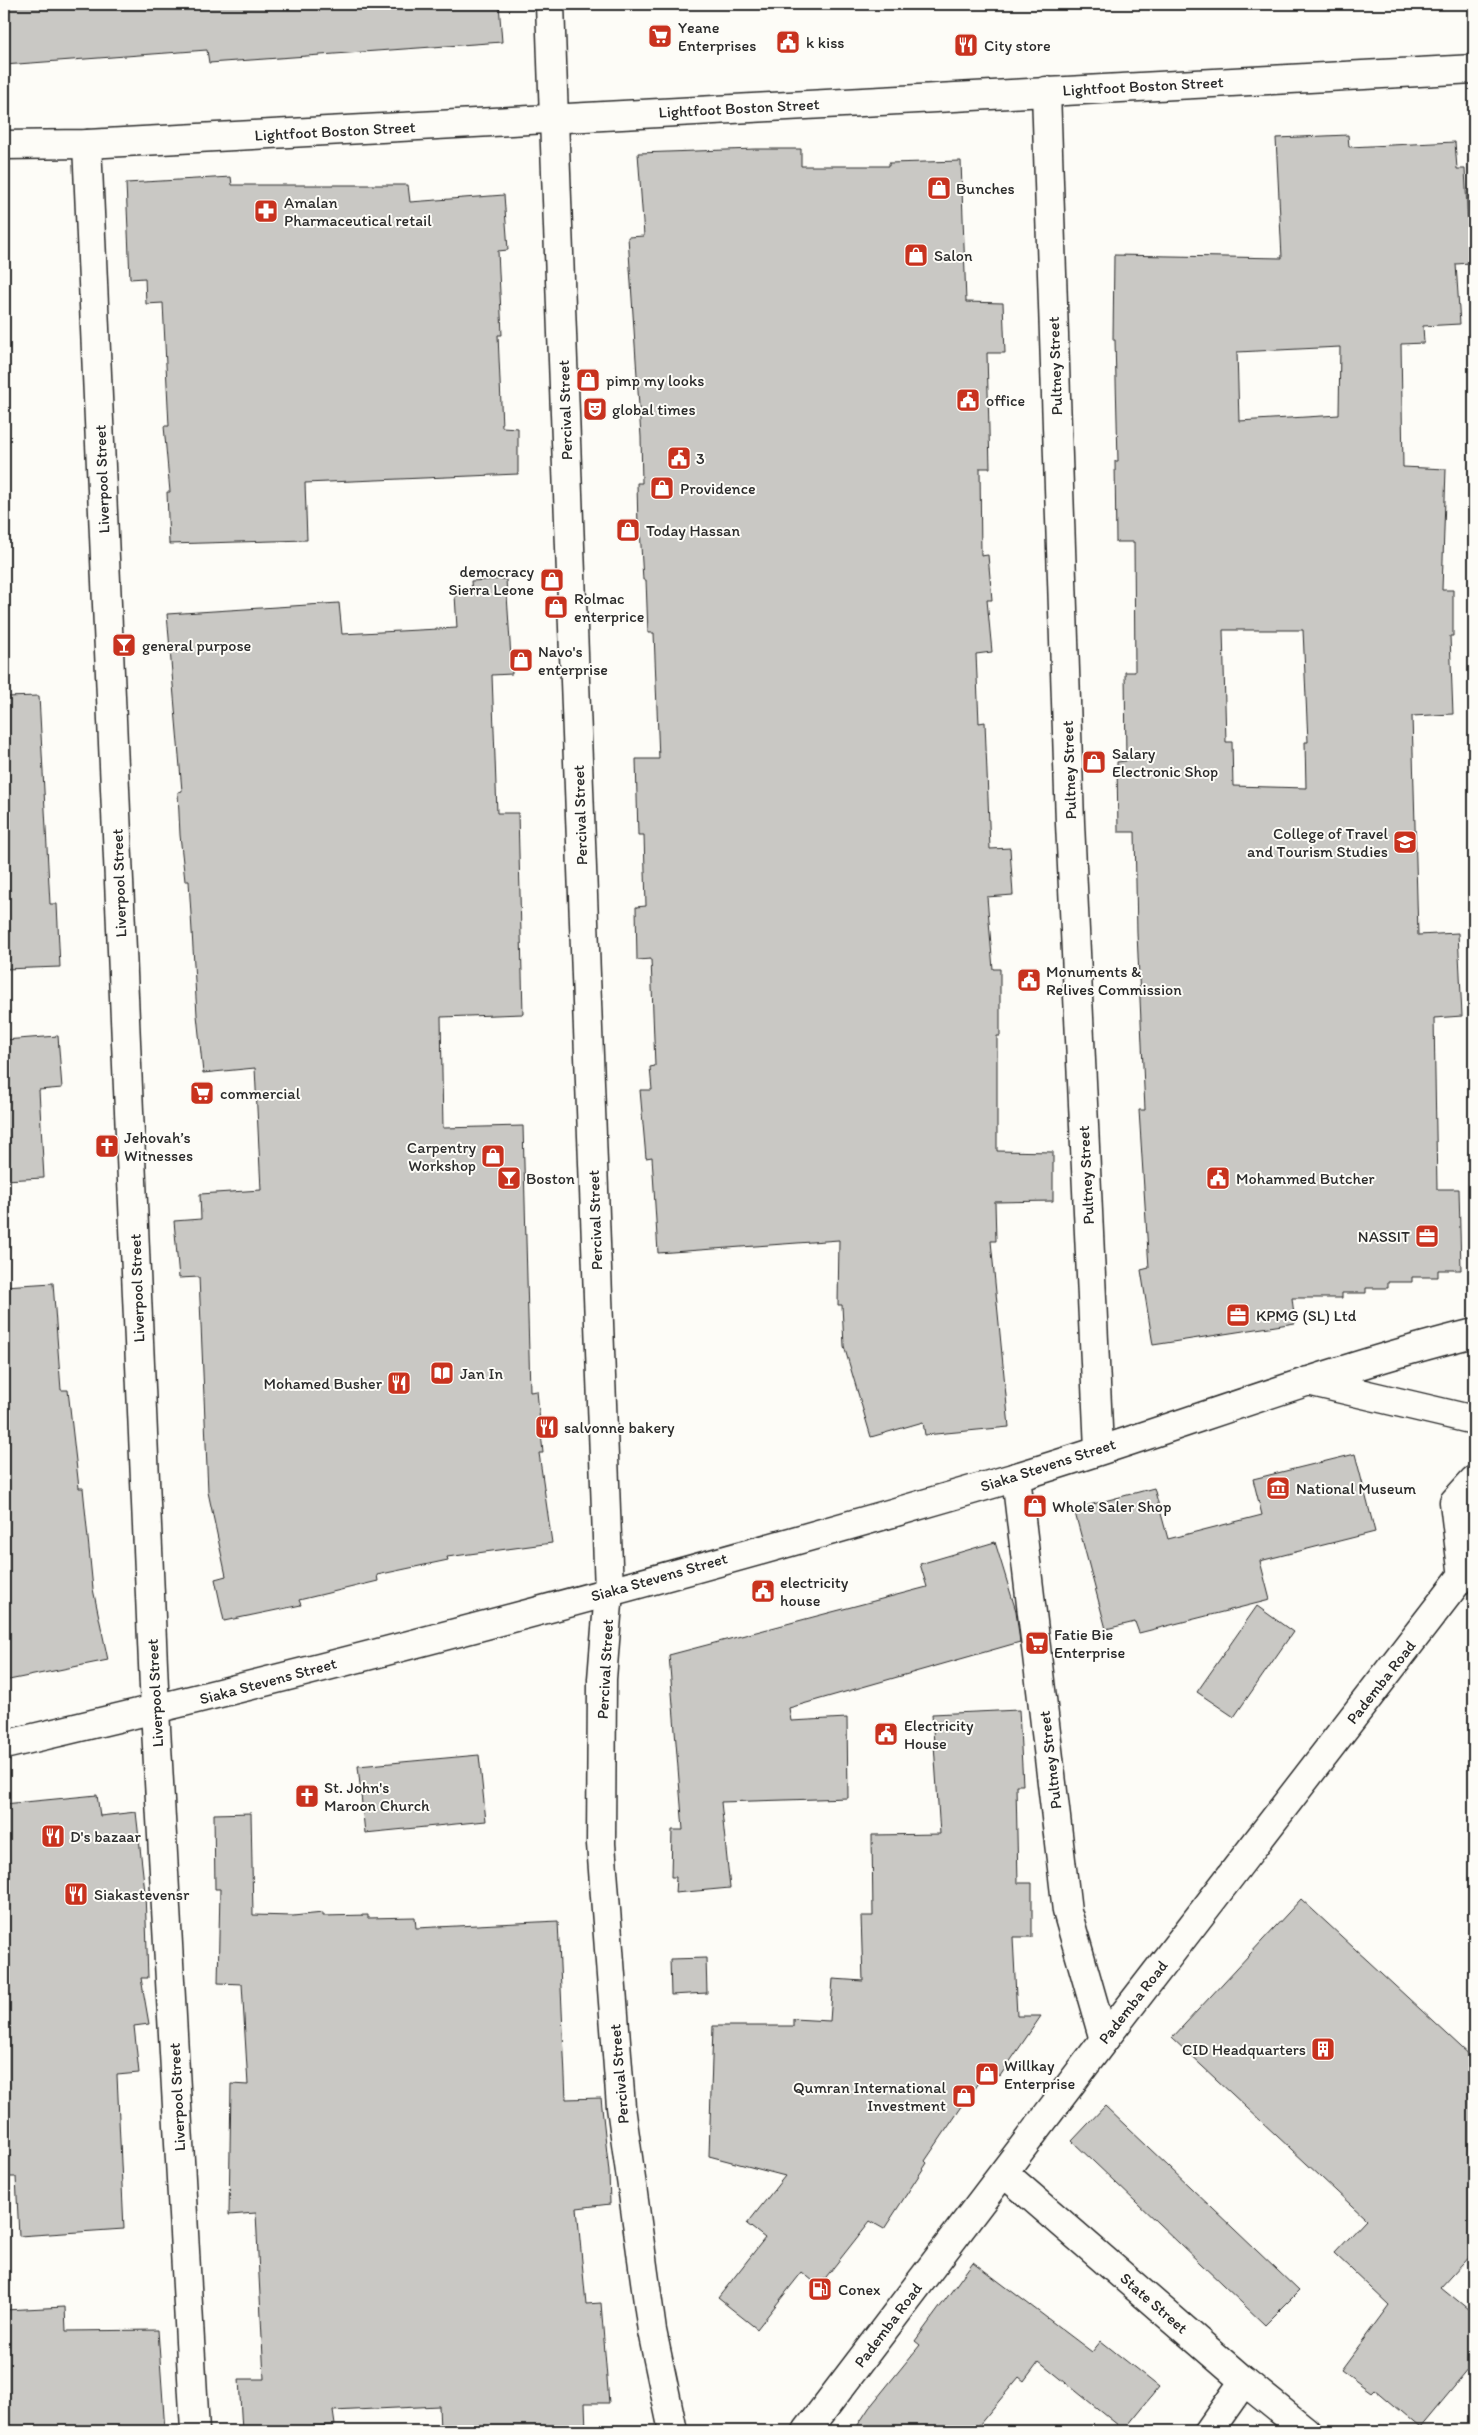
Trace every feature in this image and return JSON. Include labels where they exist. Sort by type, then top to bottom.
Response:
[{"type":"street","name":"Percival Street","points":[[550,4],[609,1591],[602,1679],[601,1844],[621,2107],[652,2331],[673,2431]]},
{"type":"street","name":"Lightfoot Boston Street","points":[[4,145],[87,144],[1474,69]]},
{"type":"street","name":"Pultney Street","points":[[1046,91],[1070,823],[1099,1449]]},
{"type":"street","name":"Liverpool Street","points":[[87,144],[155,1710],[195,2431]]},
{"type":"street","name":"Siaka Stevens Street","points":[[4,1745],[155,1710],[609,1591],[1016,1477],[1394,1353],[1474,1334]]},
{"type":"street","points":[[1307,1381],[1474,1420]]},
{"type":"street","name":"Pultney Street","points":[[1016,1477],[1067,1911],[1104,2040]]},
{"type":"street","points":[[1462,1576],[1454,1502],[1474,1480]]},
{"type":"street","name":"Pademba Road","points":[[807,2431],[1104,2040],[1462,1576],[1474,1543]]},
{"type":"street","name":"State Street","points":[[1004,2173],[1244,2381],[1306,2431]]},
{"type":"street","points":[[1209,2431],[1244,2381]]},
{"type":"building","points":[[4,4],[499,4],[502,42],[209,63],[207,50],[4,65]]},
{"type":"building","points":[[1348,135],[1349,147],[1455,142],[1457,169],[1465,169],[1470,263],[1456,264],[1460,324],[1423,326],[1424,343],[1401,344],[1403,467],[1446,469],[1442,590],[1453,590],[1453,636],[1450,636],[1453,714],[1412,716],[1418,935],[1458,933],[1462,1016],[1434,1018],[1437,1189],[1459,1189],[1461,1270],[1438,1270],[1438,1277],[1412,1277],[1412,1282],[1388,1282],[1388,1288],[1366,1288],[1366,1293],[1342,1293],[1342,1298],[1292,1298],[1295,1323],[1153,1345],[1141,1270],[1149,1268],[1139,1110],[1145,1110],[1137,933],[1135,832],[1118,832],[1117,762],[1126,761],[1125,672],[1135,672],[1134,542],[1116,542],[1115,461],[1118,461],[1115,340],[1113,340],[1114,255],[1282,258],[1276,138]],"holes":[[[1340,347],[1339,415],[1239,421],[1237,352]],[[1223,630],[1303,630],[1308,742],[1305,742],[1306,788],[1233,786],[1232,742],[1226,742]]]},
{"type":"building","points":[[801,149],[801,166],[889,166],[889,163],[961,161],[966,302],[1003,303],[1005,353],[987,353],[990,468],[980,468],[981,556],[988,555],[992,600],[987,600],[992,652],[976,654],[979,723],[985,722],[990,849],[1010,848],[1013,895],[987,897],[993,969],[1000,969],[1000,1036],[997,1036],[997,1151],[1053,1152],[1053,1201],[995,1202],[996,1241],[991,1241],[1009,1427],[925,1435],[923,1422],[871,1437],[844,1346],[842,1305],[838,1305],[839,1240],[658,1253],[652,1157],[646,1158],[640,1090],[652,1090],[650,1067],[655,1066],[651,959],[637,960],[636,907],[646,906],[644,835],[638,835],[636,759],[659,759],[654,633],[648,633],[646,580],[643,580],[640,529],[638,529],[637,483],[642,483],[641,437],[628,237],[644,236],[638,153]]},
{"type":"building","points":[[231,177],[232,185],[408,185],[410,202],[504,195],[508,250],[498,251],[502,335],[498,335],[502,427],[518,428],[518,474],[305,483],[307,540],[169,544],[167,492],[170,492],[164,426],[169,426],[163,303],[146,304],[145,278],[130,279],[126,183]]},
{"type":"building","points":[[506,579],[512,674],[492,675],[497,813],[518,813],[523,1014],[441,1017],[443,1128],[523,1126],[530,1392],[537,1391],[543,1453],[539,1453],[552,1543],[447,1557],[448,1560],[377,1575],[378,1581],[299,1600],[301,1605],[224,1621],[215,1579],[226,1576],[208,1492],[199,1277],[179,1278],[174,1221],[201,1219],[200,1194],[261,1190],[255,1068],[203,1073],[197,1015],[189,881],[185,881],[180,835],[178,792],[182,791],[167,614],[339,603],[342,634],[457,628],[455,595],[472,594],[471,581]]},
{"type":"building","points":[[39,696],[50,904],[57,904],[60,967],[4,969],[4,697]]},
{"type":"building","points":[[58,1036],[62,1088],[39,1090],[44,1178],[4,1180],[4,1040]]},
{"type":"building","points":[[53,1283],[61,1390],[68,1390],[79,1488],[83,1488],[93,1589],[108,1660],[4,1681],[4,1286]]},
{"type":"building","points":[[1355,1454],[1375,1532],[1260,1561],[1270,1600],[1139,1633],[1135,1622],[1106,1629],[1074,1509],[1154,1488],[1168,1539],[1262,1515],[1253,1479]]},
{"type":"building","points":[[995,1542],[1016,1611],[1020,1642],[789,1708],[791,1721],[847,1718],[848,1798],[721,1802],[730,1888],[675,1893],[676,1877],[671,1877],[672,1830],[683,1830],[669,1655],[927,1587],[920,1564]]},
{"type":"building","points":[[1257,1606],[1293,1632],[1234,1717],[1197,1692]]},
{"type":"building","points":[[1019,1710],[1023,1785],[1016,1785],[1018,1883],[1032,1883],[1032,1937],[1013,1937],[1017,2016],[1041,2016],[1000,2076],[988,2068],[925,2161],[927,2163],[884,2229],[870,2221],[819,2286],[802,2272],[757,2329],[718,2298],[765,2238],[747,2224],[785,2176],[709,2156],[713,2026],[793,2026],[793,2019],[830,2021],[833,1979],[863,1981],[861,1916],[873,1916],[872,1835],[940,1834],[932,1714]]},
{"type":"building","points":[[479,1755],[486,1821],[365,1833],[358,1766]]},
{"type":"building","points":[[97,1795],[100,1816],[136,1812],[145,1892],[148,1978],[141,1978],[149,2024],[134,2026],[139,2073],[117,2075],[124,2229],[19,2236],[16,2177],[4,2177],[4,1804]]},
{"type":"building","points":[[251,1813],[253,1915],[293,1916],[323,1913],[323,1916],[368,1915],[368,1918],[415,1917],[416,1928],[558,1921],[566,2099],[601,2098],[609,2172],[610,2204],[577,2208],[586,2304],[601,2303],[609,2403],[585,2403],[586,2431],[440,2431],[439,2406],[333,2411],[335,2425],[242,2431],[239,2379],[264,2379],[256,2213],[229,2215],[231,2084],[248,2085],[242,1984],[218,1983],[220,1889],[215,1889],[214,1814]]},
{"type":"building","name":"CID Headquarters","points":[[1301,1899],[1474,2059],[1474,2251],[1441,2287],[1474,2314],[1474,2363],[1420,2428],[1374,2389],[1371,2392],[1341,2370],[1389,2305],[1334,2253],[1366,2219],[1172,2038]]},
{"type":"building","points":[[706,1958],[707,1993],[671,1995],[670,1959]]},
{"type":"building","points":[[1105,2106],[1299,2291],[1265,2325],[1072,2141]]},
{"type":"building","points":[[973,2262],[1092,2352],[1101,2341],[1159,2387],[1124,2430],[1039,2361],[1024,2381],[1019,2377],[974,2431],[854,2431],[869,2408],[920,2345],[915,2341]]},
{"type":"building","points":[[65,2307],[66,2331],[158,2330],[165,2431],[11,2431],[11,2425],[4,2426],[4,2310]]},
{"type":"place","name":"Yeane Enterprises","points":[[660,36]]},
{"type":"place","name":"k kiss","points":[[788,42]]},
{"type":"place","name":"City store","points":[[966,45]]},
{"type":"place","name":"Bunches","points":[[939,188]]},
{"type":"place","name":"Amalan Pharmaceutical retail","points":[[266,211]]},
{"type":"place","name":"Salon","points":[[916,255]]},
{"type":"place","name":"pimp my looks","points":[[588,380]]},
{"type":"place","name":"office","points":[[968,400]]},
{"type":"place","name":"global times","points":[[595,409]]},
{"type":"place","name":"3","points":[[679,458]]},
{"type":"place","name":"Providence","points":[[662,488]]},
{"type":"place","name":"Today Hassan","points":[[628,530]]},
{"type":"place","name":"democracy Sierra Leone","points":[[552,580]]},
{"type":"place","name":"Rolmac enterprice","points":[[556,607]]},
{"type":"place","name":"general purpose","points":[[124,645]]},
{"type":"place","name":"Navo's enterprise","points":[[521,660]]},
{"type":"place","name":"Salary Electronic Shop","points":[[1094,762]]},
{"type":"place","name":"College of Travel and Tourism Studies","points":[[1405,842]]},
{"type":"place","name":"Monuments & Relives Commission","points":[[1029,980]]},
{"type":"place","name":"commercial","points":[[202,1093]]},
{"type":"place","name":"Jehovah’s Witnesses","points":[[107,1146]]},
{"type":"place","name":"Carpentry Workshop","points":[[493,1156]]},
{"type":"place","name":"Boston","points":[[509,1178]]},
{"type":"place","name":"Mohammed Butcher","points":[[1218,1178]]},
{"type":"place","name":"NASSIT","points":[[1427,1236]]},
{"type":"place","name":"KPMG (SL) Ltd","points":[[1238,1315]]},
{"type":"place","name":"Jan In","points":[[442,1373]]},
{"type":"place","name":"Mohamed Busher","points":[[399,1383]]},
{"type":"place","name":"salvonne bakery","points":[[547,1427]]},
{"type":"place","name":"National Museum","points":[[1278,1488]]},
{"type":"place","name":"Whole Saler Shop","points":[[1035,1506]]},
{"type":"place","name":"electricity house","points":[[763,1591]]},
{"type":"place","name":"Fatie Bie Enterprise","points":[[1037,1643]]},
{"type":"place","name":"Electricity House","points":[[886,1734]]},
{"type":"place","name":"St. John's Maroon Church","points":[[307,1796]]},
{"type":"place","name":"D's bazaar","points":[[53,1836]]},
{"type":"place","name":"Siakastevensr","points":[[76,1894]]},
{"type":"place","name":"CID Headquarters","points":[[1323,2049]]},
{"type":"place","name":"Willkay Enterprise","points":[[987,2074]]},
{"type":"place","name":"Qumran International Investment","points":[[964,2096]]},
{"type":"place","name":"Conex","points":[[820,2289]]}]
